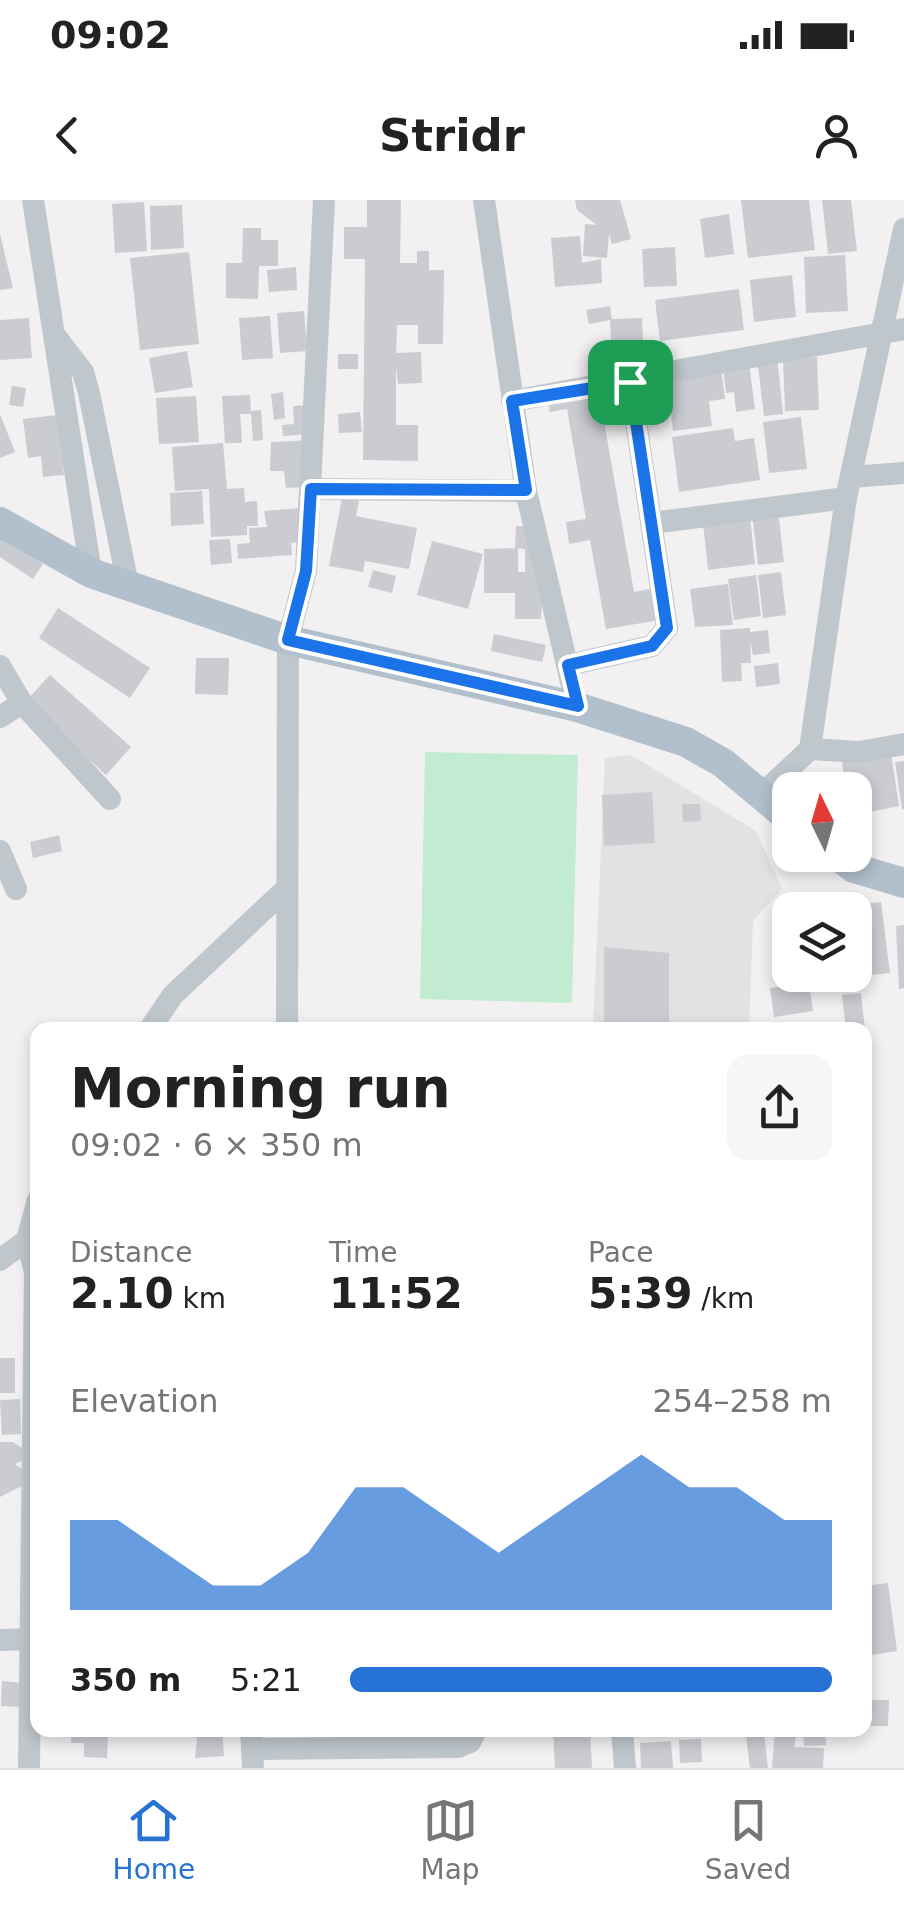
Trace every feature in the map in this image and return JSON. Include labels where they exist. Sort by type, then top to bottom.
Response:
[{"type":"main road","points":[[0,522],[90,573],[288,640],[578,706],[686,742],[723,762],[772,806]]},
{"type":"main road","points":[[867,872],[904,883]]},
{"type":"street","points":[[33,200],[90,573]]},
{"type":"street","points":[[287,1022],[288,640],[306,571],[324,200]]},
{"type":"street","points":[[484,200],[526,490],[578,706]]},
{"type":"street","points":[[760,796],[810,749],[848,487],[894,330],[904,229]]},
{"type":"street","points":[[512,401],[894,330]]},
{"type":"street","points":[[54,334],[83,372],[89,392],[128,586]]},
{"type":"street","points":[[568,665],[652,646],[665,634],[668,620],[630,382]]},
{"type":"street","points":[[652,524],[904,473]]},
{"type":"street","points":[[311,489],[526,490]]},
{"type":"street","points":[[0,666],[22,703],[110,798]]},
{"type":"street","points":[[0,717],[22,703]]},
{"type":"street","points":[[810,749],[860,752],[904,744]]},
{"type":"street","points":[[0,852],[16,888]]},
{"type":"street","points":[[154,1022],[173,995],[287,888]]},
{"type":"street","points":[[30,1232],[30,1251]]},
{"type":"street","points":[[0,1260],[28,1240]]},
{"type":"street","points":[[0,1640],[30,1639]]},
{"type":"street","points":[[30,1768],[31,1737]]},
{"type":"street","points":[[252,1749],[458,1747],[472,1737]]},
{"type":"street","points":[[623,1737],[625,1768]]},
{"type":"shaded area","points":[[631,755],[756,831],[782,889],[772,892],[772,900],[753,921],[749,1022],[593,1022],[605,758]]},
{"type":"green space","points":[[425,752],[578,755],[572,1003],[420,999]]},
{"type":"building","points":[[367,200],[401,200],[400,263],[417,263],[417,251],[429,251],[429,270],[444,270],[443,344],[418,344],[418,325],[397,325],[396,353],[421,352],[422,383],[398,384],[396,366],[396,425],[418,425],[418,461],[363,460],[365,259],[344,259],[344,227],[367,227]]},
{"type":"building","points":[[575,200],[620,200],[631,239],[612,244],[609,234],[607,258],[583,256],[585,224],[597,225],[577,210]]},
{"type":"building","points":[[741,200],[809,200],[815,250],[748,258]]},
{"type":"building","points":[[822,200],[851,200],[857,251],[828,254]]},
{"type":"building","points":[[144,202],[147,251],[115,253],[112,204]]},
{"type":"building","points":[[182,205],[184,248],[151,250],[150,206]]},
{"type":"building","points":[[729,214],[734,254],[705,258],[700,219]]},
{"type":"building","points":[[243,228],[261,228],[261,240],[278,240],[278,266],[259,266],[258,299],[226,298],[226,263],[242,263]]},
{"type":"building","points":[[0,234],[13,288],[0,290]]},
{"type":"building","points":[[580,236],[582,263],[601,259],[602,283],[555,287],[551,238]]},
{"type":"building","points":[[675,247],[677,286],[644,287],[642,249]]},
{"type":"building","points":[[189,252],[199,344],[140,350],[130,258]]},
{"type":"building","points":[[845,255],[848,311],[806,313],[804,257]]},
{"type":"building","points":[[296,267],[297,290],[269,292],[267,270]]},
{"type":"building","points":[[792,275],[796,317],[754,322],[750,280]]},
{"type":"building","points":[[739,289],[744,330],[660,341],[655,300]]},
{"type":"building","points":[[610,306],[612,319],[642,318],[644,358],[612,360],[610,320],[589,324],[586,310]]},
{"type":"building","points":[[304,311],[307,351],[280,353],[277,313]]},
{"type":"building","points":[[270,316],[273,358],[242,360],[239,318]]},
{"type":"building","points":[[29,318],[32,358],[0,360],[0,320]]},
{"type":"building","points":[[187,351],[193,387],[155,393],[149,358]]},
{"type":"building","points":[[338,354],[358,354],[358,369],[338,369]]},
{"type":"building","points":[[777,355],[783,414],[764,416],[757,358]]},
{"type":"building","points":[[817,357],[819,410],[785,411],[783,359]]},
{"type":"building","points":[[749,363],[755,409],[736,412],[734,392],[726,393],[723,366]]},
{"type":"building","points":[[721,368],[725,399],[709,401],[712,426],[673,431],[666,375]]},
{"type":"building","points":[[12,386],[26,388],[23,407],[9,405]]},
{"type":"building","points":[[283,392],[285,418],[274,420],[271,394]]},
{"type":"building","points":[[599,393],[634,592],[654,588],[660,620],[606,629],[590,540],[569,544],[566,522],[586,519],[567,409],[550,412],[548,402]]},
{"type":"building","points":[[250,395],[251,414],[240,414],[242,443],[225,443],[222,396]]},
{"type":"building","points":[[196,396],[199,442],[159,444],[156,398]]},
{"type":"building","points":[[309,405],[311,434],[283,436],[282,425],[294,424],[293,406]]},
{"type":"building","points":[[261,410],[263,440],[253,441],[251,411]]},
{"type":"building","points":[[360,412],[362,432],[339,433],[338,414]]},
{"type":"building","points":[[0,414],[15,452],[0,458]]},
{"type":"building","points":[[57,415],[64,475],[43,477],[41,456],[28,458],[23,419]]},
{"type":"building","points":[[801,417],[807,469],[769,473],[763,422]]},
{"type":"building","points":[[733,428],[735,441],[754,438],[760,480],[679,492],[672,437]]},
{"type":"building","points":[[315,440],[318,486],[286,488],[284,471],[270,471],[271,442]]},
{"type":"building","points":[[223,443],[227,489],[244,488],[245,502],[257,501],[258,526],[247,526],[247,535],[211,537],[209,489],[175,491],[172,447]]},
{"type":"building","points":[[202,491],[204,524],[171,526],[170,493]]},
{"type":"building","points":[[342,498],[359,501],[356,516],[417,528],[409,569],[365,561],[363,572],[329,566]]},
{"type":"building","points":[[301,508],[303,542],[291,543],[292,555],[238,559],[237,544],[250,543],[249,528],[267,527],[264,511]]},
{"type":"building","points":[[778,510],[784,562],[758,565],[752,513]]},
{"type":"building","points":[[750,517],[755,564],[708,570],[703,523]]},
{"type":"building","points":[[516,526],[546,526],[541,619],[515,619],[515,593],[484,593],[484,549],[516,548]],"holes":[[[518,548],[525,549],[525,572],[518,572]]]},
{"type":"building","points":[[0,535],[43,564],[33,579],[0,557]]},
{"type":"building","points":[[230,539],[232,563],[211,565],[209,540]]},
{"type":"building","points":[[432,541],[483,554],[468,609],[417,595]]},
{"type":"building","points":[[373,570],[396,576],[392,593],[368,587]]},
{"type":"building","points":[[781,572],[786,615],[763,618],[758,575]]},
{"type":"building","points":[[756,575],[761,616],[734,620],[728,579]]},
{"type":"building","points":[[728,584],[733,625],[695,627],[690,589]]},
{"type":"building","points":[[58,608],[150,668],[130,698],[39,638]]},
{"type":"building","points":[[750,628],[750,632],[768,630],[770,653],[753,655],[750,641],[751,663],[741,663],[742,681],[722,682],[720,630]]},
{"type":"building","points":[[494,634],[546,645],[542,662],[491,651]]},
{"type":"building","points":[[196,658],[229,658],[228,695],[195,694]]},
{"type":"building","points":[[778,663],[780,684],[756,687],[754,666]]},
{"type":"building","points":[[50,675],[131,747],[106,775],[25,702]]},
{"type":"building","points":[[891,753],[899,806],[872,812],[872,772],[843,772],[842,762]]},
{"type":"building","points":[[904,761],[904,809],[902,809],[895,762]]},
{"type":"building","points":[[652,792],[655,843],[604,846],[602,795]]},
{"type":"building","points":[[682,804],[700,804],[701,821],[683,822]]},
{"type":"building","points":[[59,835],[62,851],[33,858],[30,842]]},
{"type":"building","points":[[881,902],[890,973],[872,975],[872,903]]},
{"type":"building","points":[[904,925],[904,988],[899,989],[896,926]]},
{"type":"building","points":[[604,947],[669,953],[669,1022],[604,1022]]},
{"type":"building","points":[[770,988],[772,992],[810,992],[813,1011],[774,1017]]},
{"type":"building","points":[[861,993],[864,1022],[845,1022],[842,995]]},
{"type":"building","points":[[0,1358],[15,1358],[15,1393],[0,1393]]},
{"type":"building","points":[[20,1399],[21,1434],[2,1435],[0,1400]]},
{"type":"building","points":[[0,1442],[13,1442],[23,1449],[23,1460],[15,1464],[22,1469],[22,1486],[0,1497]]},
{"type":"building","points":[[888,1583],[897,1651],[872,1655],[872,1585]]},
{"type":"building","points":[[2,1681],[22,1683],[20,1707],[1,1706]]},
{"type":"building","points":[[872,1700],[889,1700],[888,1726],[872,1726]]},
{"type":"building","points":[[71,1737],[108,1737],[107,1758],[84,1757],[84,1743],[71,1743]]},
{"type":"building","points":[[197,1737],[223,1737],[224,1756],[195,1758]]},
{"type":"building","points":[[553,1737],[590,1737],[592,1768],[555,1768]]},
{"type":"building","points":[[746,1737],[764,1737],[768,1768],[750,1768]]},
{"type":"building","points":[[774,1737],[796,1737],[794,1747],[824,1748],[823,1768],[772,1768]]},
{"type":"building","points":[[803,1737],[825,1737],[826,1745],[804,1746]]},
{"type":"building","points":[[701,1739],[702,1762],[680,1763],[679,1740]]},
{"type":"building","points":[[671,1741],[673,1768],[641,1768],[640,1743]]},
{"type":"route","points":[[630,382],[667,628],[652,646],[568,665],[578,706],[288,640],[306,571],[311,489],[526,490],[512,401],[630,382]]}]
